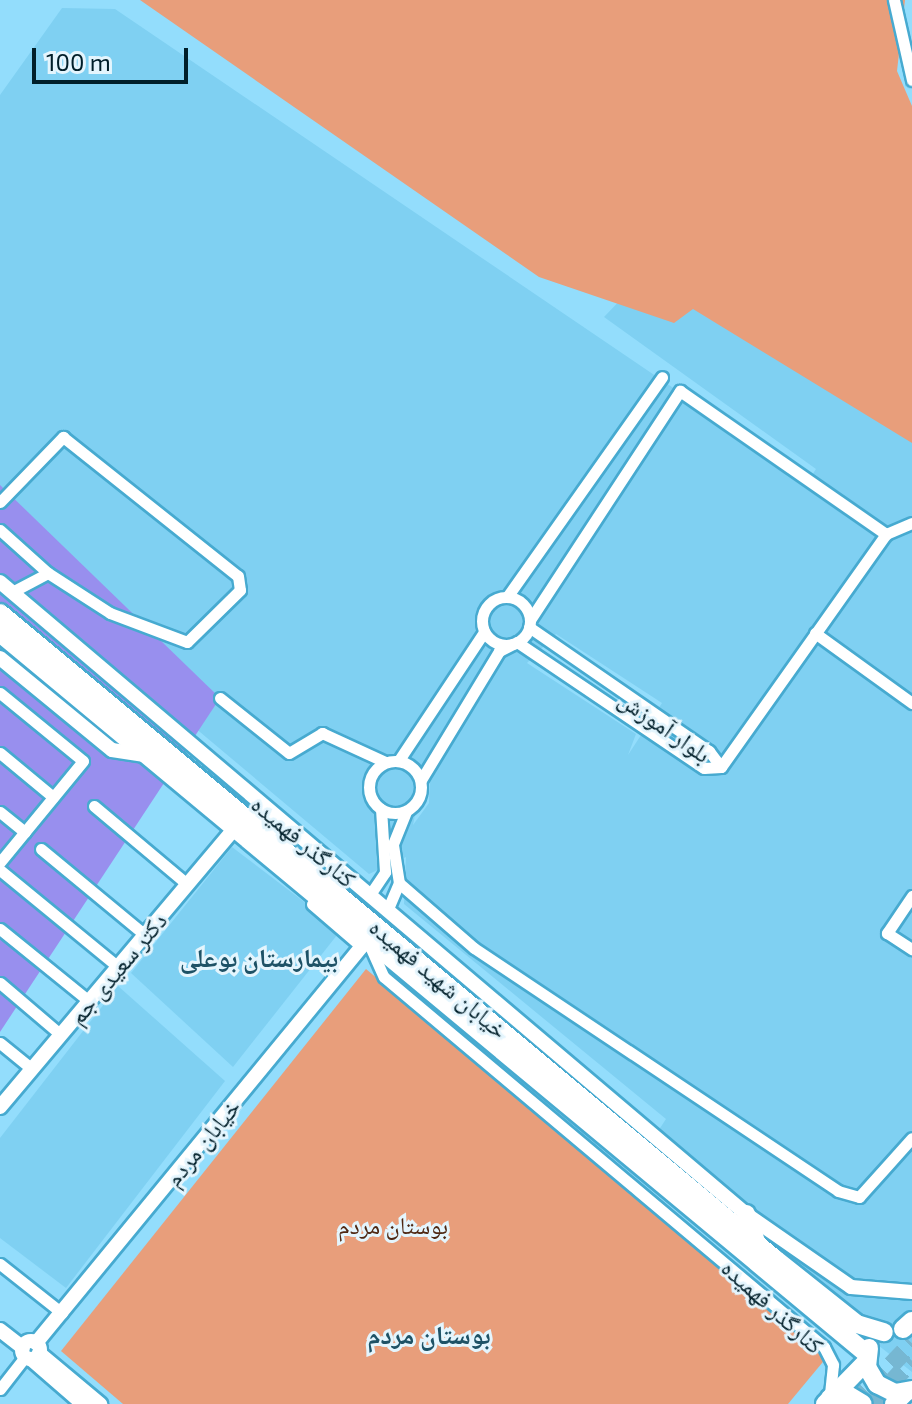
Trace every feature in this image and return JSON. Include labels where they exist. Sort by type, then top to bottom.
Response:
[{"type":"main road","name":"خیابان شهید فهمیده","points":[[0,613],[867,1358],[877,1384],[906,1395]]},
{"type":"main road","name":"خیابان شهید فهمیده","points":[[0,633],[232,831],[373,931],[857,1324],[884,1332]]},
{"type":"main road","points":[[746,1214],[757,1244]]},
{"type":"main road","points":[[774,1258],[795,1251]]},
{"type":"main road","points":[[827,1401],[867,1358],[884,1332],[909,1327]]},
{"type":"main road","points":[[827,1401],[848,1395],[863,1404]]},
{"type":"street","points":[[894,0],[912,80]]},
{"type":"street","points":[[220,698],[289,753],[322,733],[385,762],[399,760],[484,632],[485,608],[507,597],[662,377]]},
{"type":"street","points":[[373,931],[399,883],[393,844],[406,811],[417,802],[421,780],[499,651],[515,643],[530,624],[680,391],[886,534]]},
{"type":"street","points":[[0,502],[63,437],[238,576],[240,590],[197,637],[174,641],[110,613],[48,573],[0,530]]},
{"type":"street","points":[[721,767],[886,534],[912,523]]},
{"type":"street","points":[[6,587],[48,573]]},
{"type":"street","name":"کنارگذر فهمیده","points":[[6,587],[369,896],[373,931],[384,977],[824,1347],[833,1365],[827,1401]]},
{"type":"street","points":[[507,597],[520,601],[530,624]]},
{"type":"street","name":"بلوار آموزش","points":[[530,624],[646,711],[709,751],[721,767]]},
{"type":"street","points":[[484,632],[493,642],[515,643]]},
{"type":"street","points":[[815,633],[912,703]]},
{"type":"street","name":"بلوار آموزش","points":[[515,643],[704,768],[721,767]]},
{"type":"street","points":[[0,658],[101,742],[145,755]]},
{"type":"street","points":[[0,693],[83,761],[0,862]]},
{"type":"street","points":[[638,722],[646,711]]},
{"type":"street","points":[[0,753],[53,797]]},
{"type":"street","points":[[399,760],[421,780]]},
{"type":"street","points":[[369,896],[385,872],[381,809],[369,788],[385,762]]},
{"type":"street","points":[[94,806],[187,884]]},
{"type":"street","points":[[381,809],[406,811]]},
{"type":"street","points":[[0,812],[25,832]]},
{"type":"street","name":"دکتر سعیدی جم","points":[[1,1104],[232,831]]},
{"type":"street","points":[[41,849],[145,935]]},
{"type":"street","points":[[0,870],[118,967]]},
{"type":"street","points":[[399,883],[474,948],[838,1191],[859,1197],[912,1138]]},
{"type":"street","points":[[912,896],[887,933],[912,949]]},
{"type":"street","points":[[0,929],[89,1001]]},
{"type":"street","name":"کنارگذر فهمیده","points":[[373,931],[795,1251],[851,1287],[912,1292]]},
{"type":"street","name":"خیابان مردم","points":[[31,1352],[373,931]]},
{"type":"street","points":[[0,983],[61,1035]]},
{"type":"street","points":[[0,1043],[32,1069]]},
{"type":"street","points":[[0,1264],[62,1313]]},
{"type":"street","points":[[0,1330],[100,1404]]},
{"type":"street","points":[[0,1389],[31,1352]]},
{"type":"street","points":[[31,1352],[83,1404]]},
{"type":"shaded area","points":[[62,8],[115,9],[809,480],[816,469],[604,317],[653,266],[912,314],[912,1372],[641,1157],[666,1119],[404,904],[406,857],[369,874],[0,564],[0,95]],"holes":[[[556,634],[662,703],[628,755],[636,734],[527,663]],[[456,732],[430,774],[429,803],[413,825],[426,760]]]},
{"type":"shaded area","points":[[0,485],[220,698],[0,1032]]},
{"type":"shaded area","points":[[232,847],[341,930],[233,1067],[131,973]]},
{"type":"shaded area","points":[[118,986],[225,1081],[66,1288],[0,1238],[0,1138]]},
{"type":"green space","points":[[140,0],[905,0],[897,71],[912,106],[912,443],[693,309],[674,323],[539,277]]},
{"type":"green space","name":"بوستان مردم","points":[[366,969],[827,1357],[788,1404],[123,1404],[61,1351]]},
{"type":"tunnel","points":[[854,1404],[912,1343]]},
{"type":"tunnel","points":[[872,1404],[912,1360]]},
{"type":"district","name":"بیمارستان بوعلی","points":[[259,957]]},
{"type":"district","name":"بوستان مردم","points":[[429,1334]]}]
